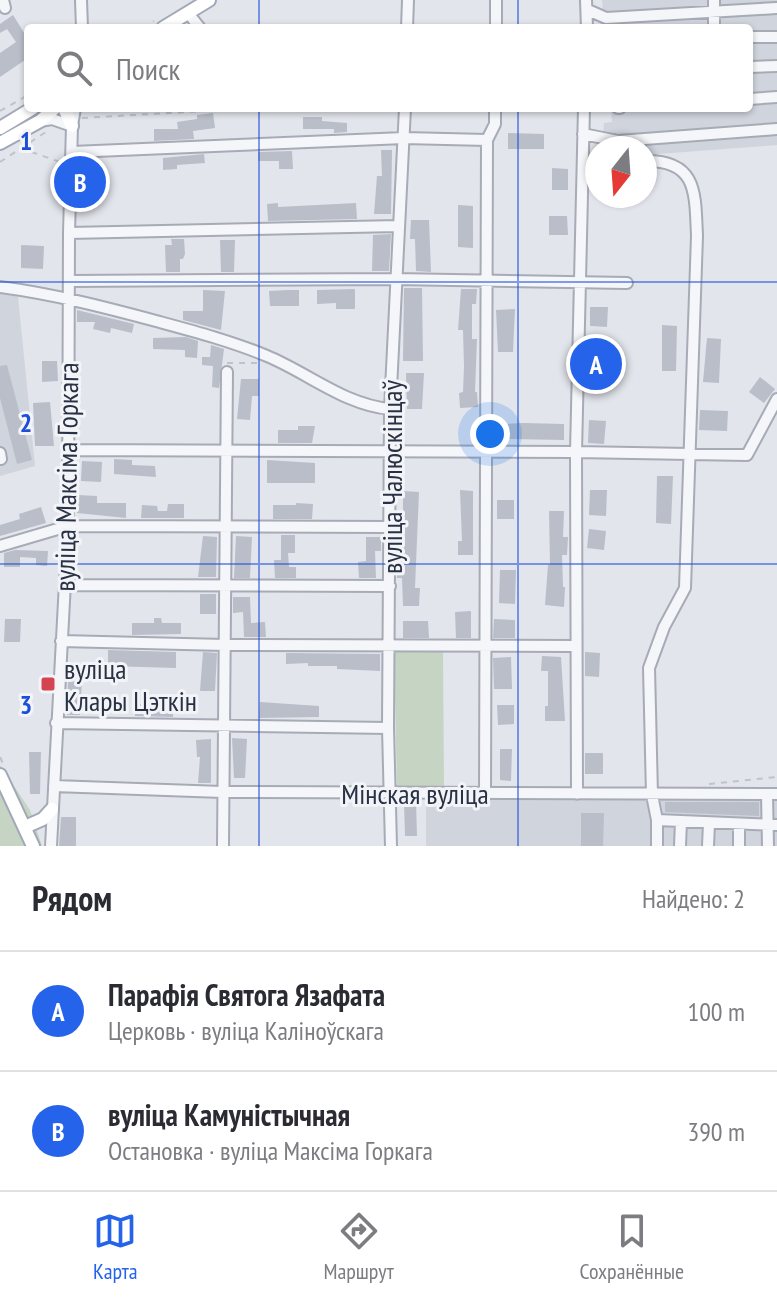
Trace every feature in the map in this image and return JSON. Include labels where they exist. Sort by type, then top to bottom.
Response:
[{"type":"main road","points":[[170,24],[209,0]]},
{"type":"main road","points":[[0,128],[26,112]]},
{"type":"main road","points":[[0,143],[50,112]]},
{"type":"main road","points":[[2,773],[33,846]]},
{"type":"main road","points":[[25,827],[43,819],[52,809]]},
{"type":"street","points":[[81,0],[82,24]]},
{"type":"street","points":[[407,24],[408,0]]},
{"type":"street","points":[[496,0],[496,24]]},
{"type":"street","points":[[587,5],[606,18],[714,5],[777,8]]},
{"type":"street","points":[[188,13],[197,24]]},
{"type":"street","points":[[753,37],[777,37]]},
{"type":"street","points":[[753,67],[777,66]]},
{"type":"street","points":[[753,99],[777,97]]},
{"type":"street","name":"вуліца Чалюскінцаў","points":[[391,846],[388,728],[390,409],[405,112]]},
{"type":"street","points":[[485,794],[487,140],[495,124],[495,112]]},
{"type":"street","points":[[577,794],[576,452],[584,112]]},
{"type":"street","points":[[40,121],[75,117]]},
{"type":"street","name":"вуліца Максіма Горкага","points":[[51,846],[68,526],[69,233],[75,117]]},
{"type":"street","points":[[583,134],[618,141],[777,129]]},
{"type":"street","points":[[72,152],[404,138],[487,140]]},
{"type":"street","points":[[657,161],[681,168],[692,186],[696,204],[696,289],[685,588],[664,627],[649,668],[652,795],[657,820],[657,846]]},
{"type":"street","points":[[69,233],[398,226]]},
{"type":"street","points":[[69,281],[395,279],[627,283]]},
{"type":"street","points":[[0,287],[69,297],[186,329],[269,357],[350,398],[390,409]]},
{"type":"street","points":[[223,846],[227,372]]},
{"type":"street","points":[[70,450],[747,455],[777,399]]},
{"type":"street","points":[[0,546],[68,526],[390,527]]},
{"type":"street","points":[[65,585],[390,586]]},
{"type":"street","points":[[61,641],[225,645],[575,646]]},
{"type":"street","points":[[56,723],[388,728]]},
{"type":"street","name":"Мінская вуліца","points":[[54,786],[222,792],[772,794]]},
{"type":"street","points":[[768,846],[772,794]]},
{"type":"street","points":[[657,820],[772,825]]},
{"type":"street","points":[[680,846],[681,821]]},
{"type":"street","points":[[708,846],[709,823]]},
{"type":"street","points":[[739,824],[739,846]]},
{"type":"path","points":[[0,111],[24,97]]},
{"type":"path","points":[[75,117],[182,112]]},
{"type":"path","points":[[0,162],[54,127]]},
{"type":"path","points":[[19,148],[64,163]]},
{"type":"path","points":[[227,372],[227,362],[264,363],[269,357]]},
{"type":"path","points":[[0,757],[2,773]]},
{"type":"path","points":[[707,784],[777,777]]},
{"type":"shaded area","points":[[602,0],[777,0],[777,145],[657,154],[657,136],[603,136],[604,123],[612,122],[611,112],[753,112],[753,24],[604,24]]},
{"type":"shaded area","points":[[0,291],[18,297],[35,466],[0,476]]},
{"type":"shaded area","points":[[640,788],[777,790],[777,846],[426,846],[426,797],[640,797]]},
{"type":"green space","points":[[394,652],[443,652],[444,788],[397,787]]},
{"type":"green space","points":[[0,765],[30,810],[42,846],[0,846]]},
{"type":"building","points":[[13,15],[24,33],[24,61],[0,77],[0,53],[16,42],[7,29],[0,33],[0,24]]},
{"type":"building","points":[[213,113],[215,128],[193,131],[194,139],[154,141],[154,129],[178,129],[177,122]]},
{"type":"building","points":[[303,117],[322,117],[322,121],[347,123],[347,132],[303,129]]},
{"type":"building","points":[[508,133],[544,134],[544,149],[508,149]]},
{"type":"building","points":[[381,150],[392,150],[391,214],[374,214],[377,176],[382,176]]},
{"type":"building","points":[[292,151],[293,169],[279,169],[279,161],[258,161],[258,152]]},
{"type":"building","points":[[204,154],[205,163],[177,165],[177,169],[163,170],[163,158]]},
{"type":"building","points":[[552,168],[568,169],[568,190],[552,190]]},
{"type":"building","points":[[278,203],[278,207],[356,203],[357,219],[268,221],[267,204]]},
{"type":"building","points":[[458,205],[473,206],[473,248],[458,247]]},
{"type":"building","points":[[549,216],[567,216],[568,235],[549,235]]},
{"type":"building","points":[[411,220],[429,220],[431,272],[416,271],[415,239],[410,239]]},
{"type":"building","points":[[391,234],[389,271],[372,271],[373,235]]},
{"type":"building","points":[[171,239],[184,239],[185,254],[180,259],[180,272],[166,272],[165,245],[172,245]]},
{"type":"building","points":[[220,240],[235,240],[234,272],[221,272]]},
{"type":"building","points":[[21,245],[44,246],[43,269],[21,268]]},
{"type":"building","points":[[404,288],[422,288],[423,361],[403,361]]},
{"type":"building","points":[[355,289],[355,309],[336,309],[336,303],[317,304],[317,290]]},
{"type":"building","points":[[461,289],[477,289],[476,304],[472,304],[472,339],[477,339],[475,392],[478,407],[460,408],[459,393],[463,392],[464,366],[463,330],[458,330]]},
{"type":"building","points":[[203,290],[225,291],[221,330],[183,320],[183,311],[203,311]]},
{"type":"building","points":[[299,290],[299,306],[270,306],[269,291]]},
{"type":"building","points":[[590,307],[608,307],[607,327],[590,326]]},
{"type":"building","points":[[515,309],[513,352],[498,352],[496,310]]},
{"type":"building","points":[[77,310],[134,324],[132,333],[111,328],[110,333],[93,329],[95,322],[77,322]]},
{"type":"building","points":[[662,325],[677,326],[676,371],[662,371]]},
{"type":"building","points":[[186,337],[198,341],[197,358],[185,357],[185,350],[153,349],[153,338]]},
{"type":"building","points":[[707,338],[721,339],[719,383],[703,382]]},
{"type":"building","points":[[211,345],[224,349],[219,388],[212,387],[213,366],[202,365],[202,357],[210,357]]},
{"type":"building","points":[[42,361],[57,361],[58,381],[42,382]]},
{"type":"building","points":[[7,365],[32,460],[17,464],[0,398],[0,366]]},
{"type":"building","points":[[406,373],[424,373],[422,409],[407,409]]},
{"type":"building","points":[[760,377],[775,389],[764,403],[749,392]]},
{"type":"building","points":[[241,379],[259,379],[259,396],[252,396],[250,420],[237,419]]},
{"type":"building","points":[[50,402],[54,446],[35,446],[33,403]]},
{"type":"building","points":[[700,410],[728,411],[727,431],[699,430]]},
{"type":"building","points":[[589,420],[606,421],[604,444],[588,443]]},
{"type":"building","points":[[502,424],[564,424],[564,440],[502,439]]},
{"type":"building","points":[[298,426],[315,426],[312,443],[278,443],[278,430],[298,430]]},
{"type":"building","points":[[114,459],[132,460],[132,465],[155,466],[156,477],[114,474]]},
{"type":"building","points":[[267,460],[315,463],[315,483],[267,483]]},
{"type":"building","points":[[82,461],[102,462],[101,482],[81,481]]},
{"type":"building","points":[[657,476],[673,476],[671,524],[656,523]]},
{"type":"building","points":[[460,490],[473,491],[473,555],[458,555],[458,541],[462,541]]},
{"type":"building","points":[[590,490],[607,490],[606,516],[589,515]]},
{"type":"building","points":[[403,491],[419,492],[415,588],[420,588],[419,606],[403,606],[402,578],[397,578],[403,540]]},
{"type":"building","points":[[78,495],[97,496],[97,503],[126,503],[126,518],[77,513]]},
{"type":"building","points":[[497,500],[514,500],[514,519],[497,519]]},
{"type":"building","points":[[168,504],[184,504],[184,518],[141,518],[142,505],[157,506],[158,511],[167,511]]},
{"type":"building","points":[[313,504],[312,519],[273,519],[273,505]]},
{"type":"building","points":[[41,507],[46,523],[0,536],[0,525],[20,519],[19,514]]},
{"type":"building","points":[[549,511],[564,511],[563,537],[568,537],[567,555],[562,555],[564,607],[545,605],[550,565]]},
{"type":"building","points":[[589,529],[606,531],[604,550],[587,548]]},
{"type":"building","points":[[281,535],[295,535],[295,553],[288,553],[289,567],[296,567],[296,578],[275,578],[274,560],[281,560]]},
{"type":"building","points":[[203,536],[217,537],[216,577],[198,577]]},
{"type":"building","points":[[236,536],[252,537],[250,578],[234,578]]},
{"type":"building","points":[[366,537],[381,537],[381,551],[375,551],[376,578],[359,578],[358,562],[366,561]]},
{"type":"building","points":[[15,550],[48,551],[47,566],[36,565],[36,558],[20,557],[20,567],[4,567],[4,553]]},
{"type":"building","points":[[500,570],[516,570],[515,604],[499,603]]},
{"type":"building","points":[[200,594],[216,594],[216,614],[200,614]]},
{"type":"building","points":[[233,597],[250,597],[251,623],[265,622],[266,637],[244,637],[243,612],[233,613]]},
{"type":"building","points":[[471,611],[471,638],[456,638],[455,612]]},
{"type":"building","points":[[154,618],[161,618],[162,623],[181,623],[181,634],[132,635],[132,623],[154,623]]},
{"type":"building","points":[[5,619],[21,619],[20,642],[4,642]]},
{"type":"building","points":[[494,619],[515,620],[515,638],[493,638]]},
{"type":"building","points":[[403,621],[428,621],[429,638],[403,638]]},
{"type":"building","points":[[108,650],[176,652],[176,668],[108,666]]},
{"type":"building","points":[[203,652],[217,653],[215,691],[200,691]]},
{"type":"building","points":[[585,652],[600,653],[599,677],[585,676]]},
{"type":"building","points":[[286,653],[380,654],[380,671],[308,666],[308,663],[286,664]]},
{"type":"building","points":[[542,656],[561,657],[565,721],[545,721],[548,671],[541,671]]},
{"type":"building","points":[[511,657],[512,689],[494,689],[493,658]]},
{"type":"building","points":[[82,679],[80,715],[67,715],[68,680]]},
{"type":"building","points":[[260,702],[319,706],[319,717],[259,718]]},
{"type":"building","points":[[173,703],[173,717],[135,716],[135,704]]},
{"type":"building","points":[[497,705],[514,705],[514,724],[498,725]]},
{"type":"building","points":[[232,738],[247,739],[245,778],[234,778]]},
{"type":"building","points":[[211,739],[211,783],[198,783],[200,757],[197,757],[196,740]]},
{"type":"building","points":[[500,749],[512,749],[511,781],[500,780]]},
{"type":"building","points":[[29,752],[41,752],[40,794],[30,794]]},
{"type":"building","points":[[585,753],[603,753],[603,774],[585,774]]},
{"type":"building","points":[[416,801],[417,836],[405,836],[404,802]]},
{"type":"building","points":[[665,802],[759,802],[759,816],[665,812]]},
{"type":"building","points":[[581,813],[604,813],[603,846],[581,846]]},
{"type":"building","points":[[61,817],[76,817],[76,846],[59,846]]},
{"type":"place","name":"вуліца Камуністычная","points":[[80,182]]},
{"type":"place","name":"Парафія Святога Язафата","points":[[596,364]]},
{"type":"place","name":"вуліца Клары Цэткін","points":[[48,684]]}]
